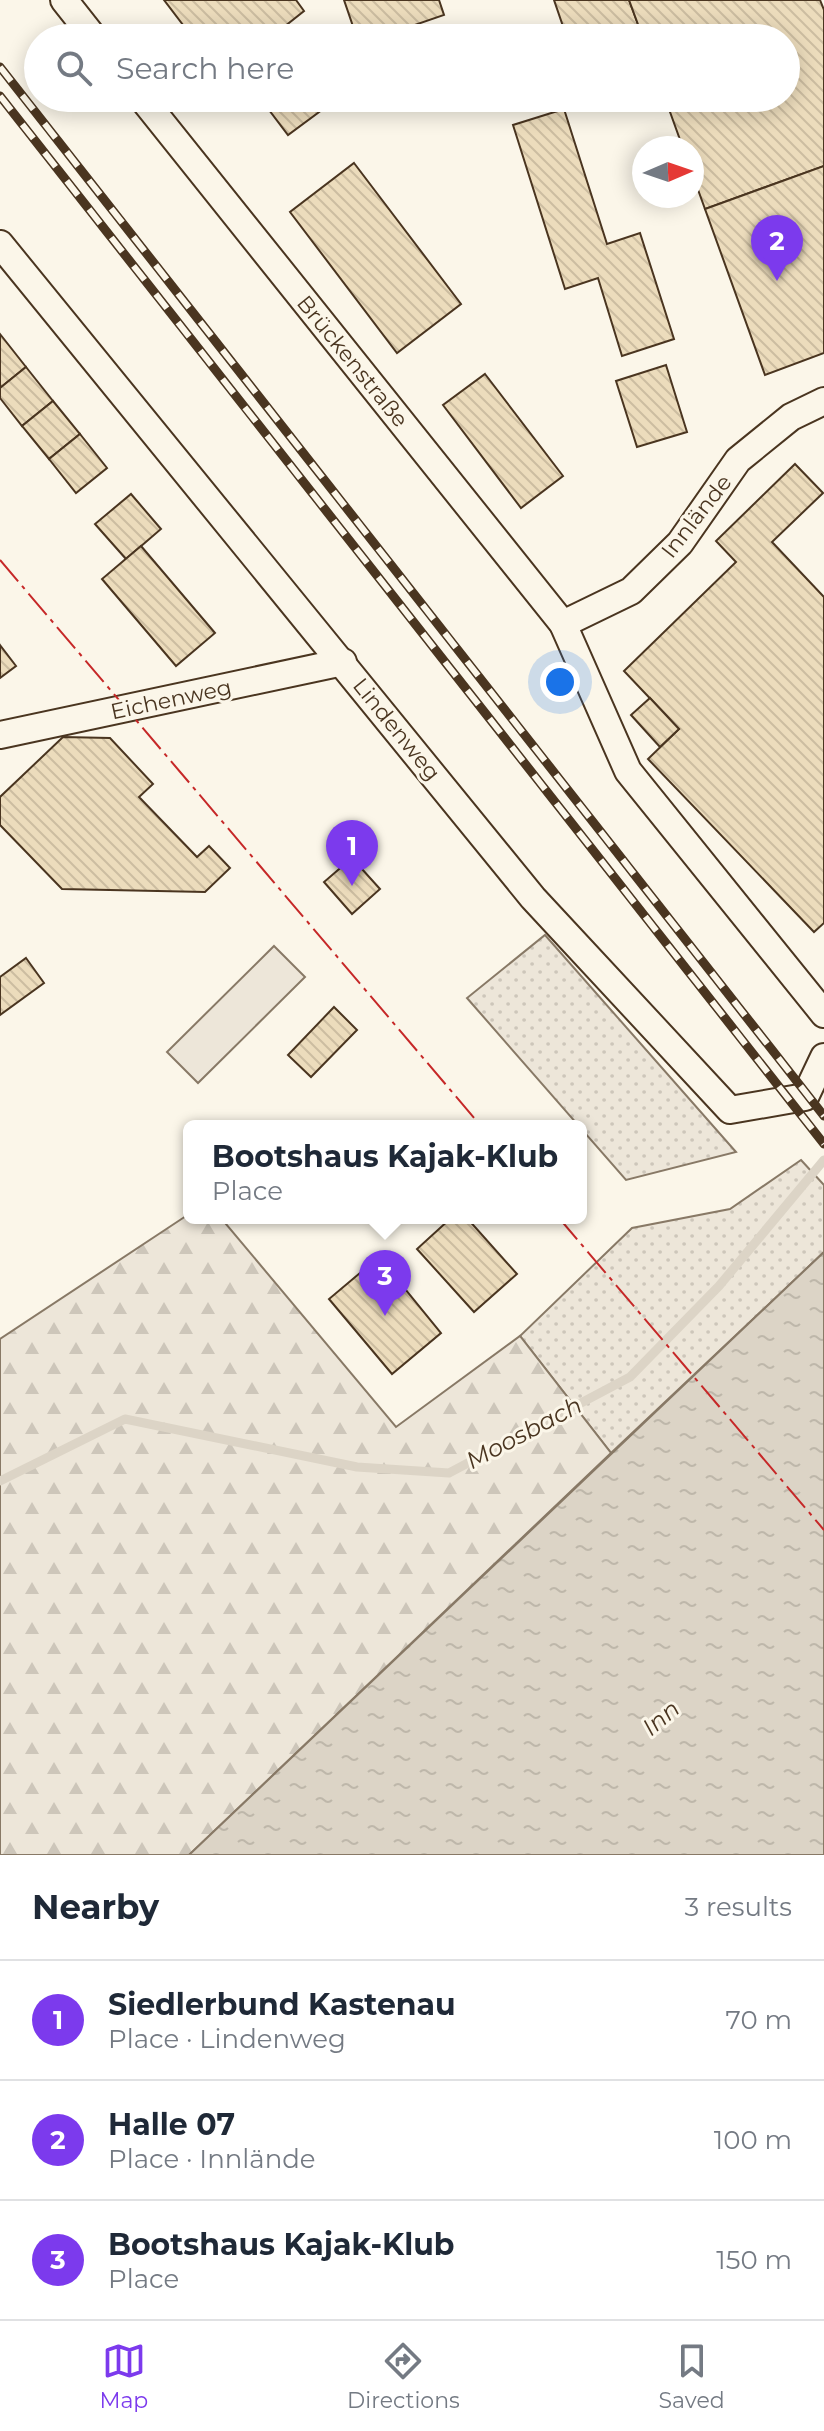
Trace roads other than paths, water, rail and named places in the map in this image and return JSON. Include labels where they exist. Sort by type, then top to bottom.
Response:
[{"type":"street","points":[[64,0],[83,24]]},
{"type":"street","name":"Brückenstraße","points":[[153,112],[563,624]]},
{"type":"street","name":"Lindenweg","points":[[0,244],[533,898],[730,1110],[805,1097],[824,1057]]},
{"type":"street","name":"Innlände","points":[[563,624],[631,591],[680,543],[738,460],[791,417],[824,401]]},
{"type":"street","points":[[563,624],[628,771],[824,1014]]},
{"type":"street","name":"Eichenweg","points":[[0,735],[343,662]]},
{"type":"water","name":"Inn","points":[[824,1252],[824,1855],[189,1855]]},
{"type":"waterway","name":"Moosbach","points":[[0,1481],[125,1419],[357,1467],[449,1473],[630,1377],[719,1286],[824,1160]]},
{"type":"railway","points":[[0,67],[24,98]]},
{"type":"railway","points":[[0,96],[824,1144]]},
{"type":"railway","points":[[35,112],[824,1116]]},
{"type":"place","name":"Halle 07","points":[[777,281]]},
{"type":"place","name":"Siedlerbund Kastenau","points":[[352,886]]},
{"type":"place","name":"Bootshaus Kajak-Klub","points":[[385,1316]]}]
